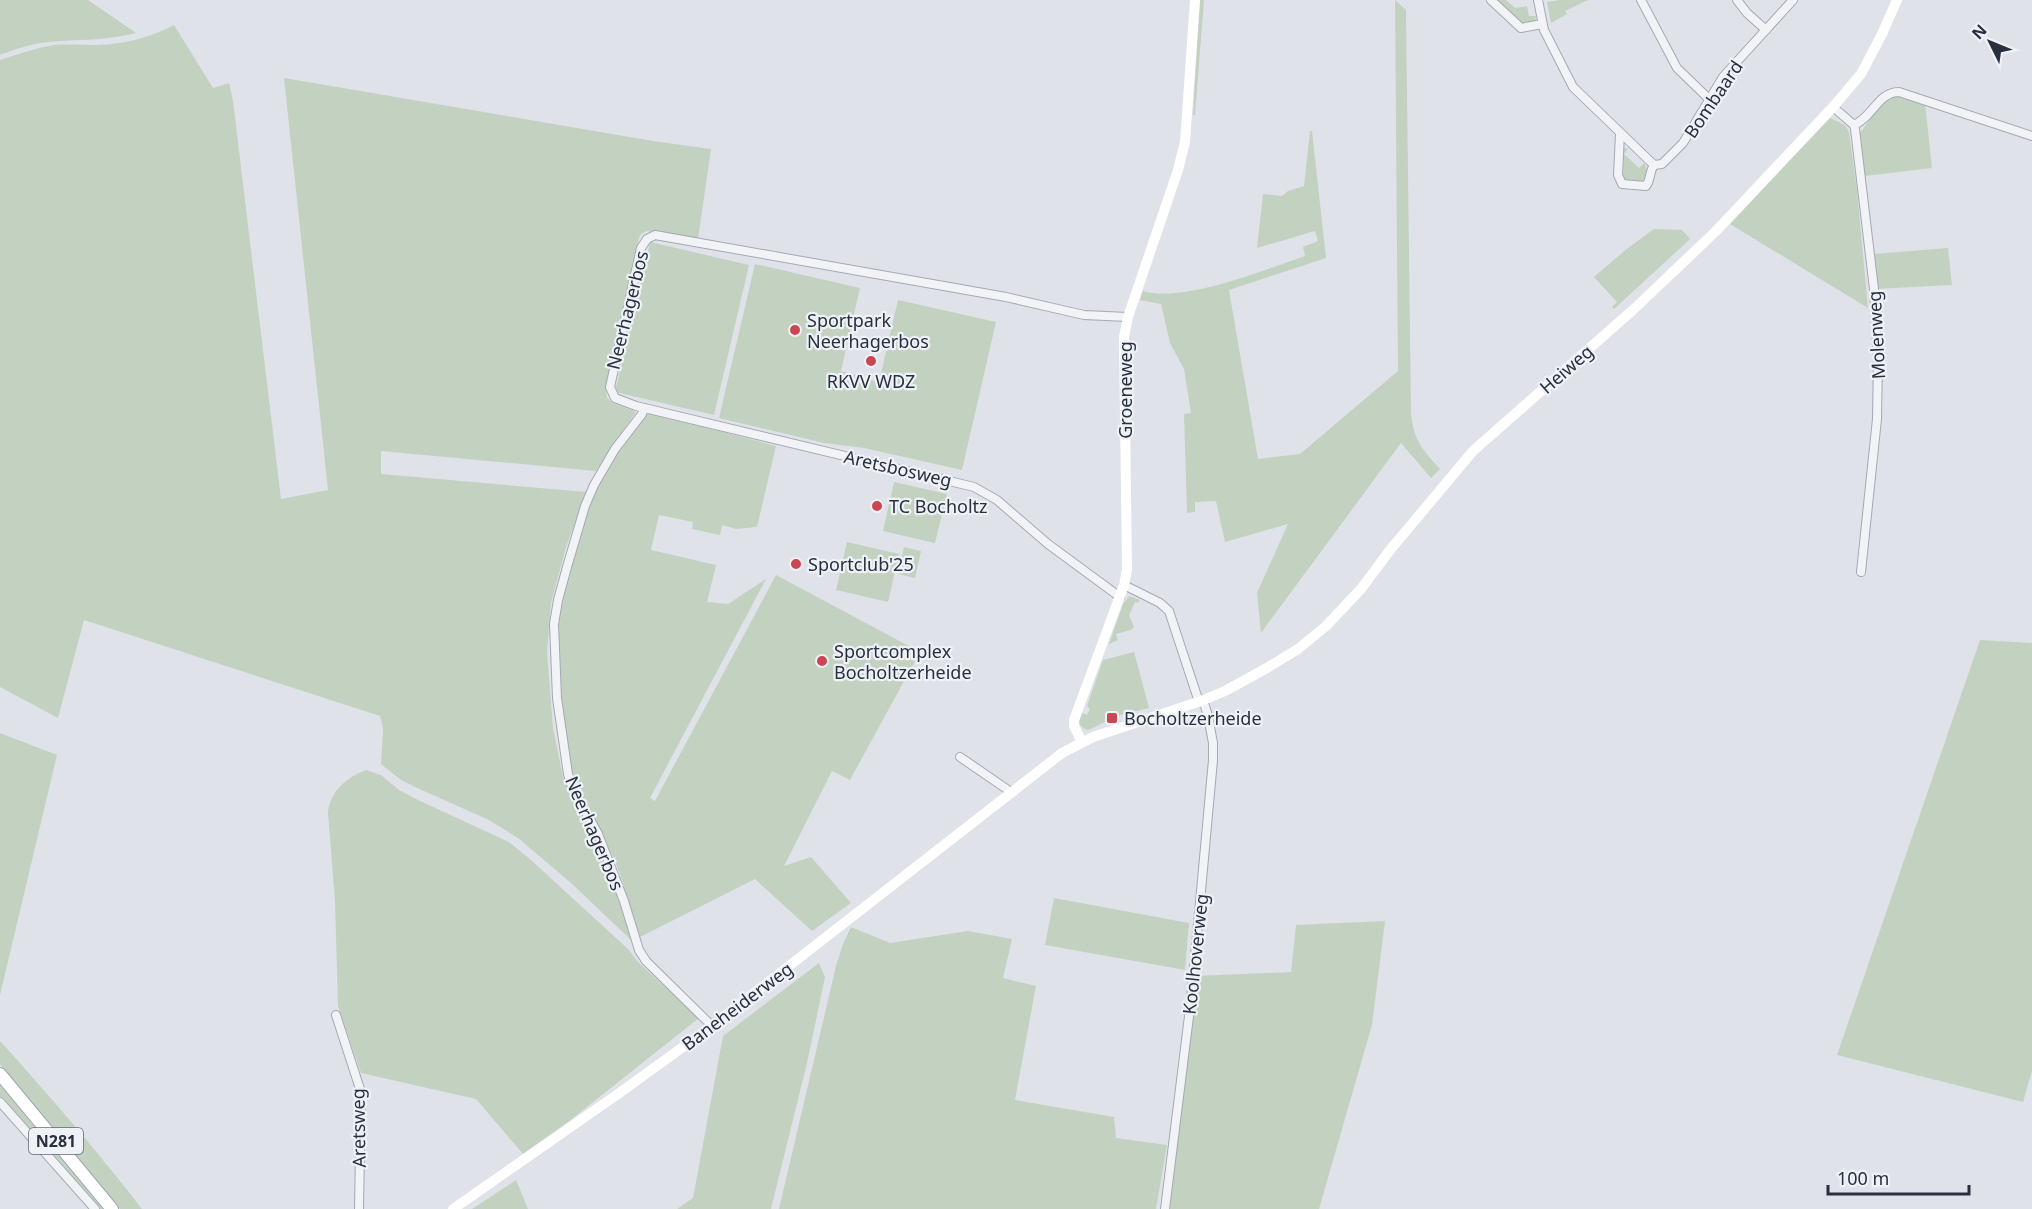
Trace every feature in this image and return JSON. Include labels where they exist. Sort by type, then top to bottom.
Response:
[{"type":"main road","name":"N281","points":[[0,1074],[112,1209]]},
{"type":"street","name":"Groeneweg","points":[[1082,742],[1074,726],[1074,720],[1124,585],[1127,559],[1123,353],[1128,317],[1178,170],[1185,142],[1195,0]]},
{"type":"street","points":[[1491,0],[1521,28],[1542,24]]},
{"type":"street","points":[[1538,0],[1546,35],[1573,87],[1654,165]]},
{"type":"street","points":[[1641,0],[1677,68],[1709,99]]},
{"type":"street","points":[[1737,0],[1747,13],[1766,30]]},
{"type":"street","name":"Bombaard","points":[[1620,134],[1618,175],[1622,184],[1646,186],[1654,165],[1662,164],[1683,143],[1724,77],[1793,0]]},
{"type":"street","name":"Heiweg","points":[[1201,701],[1268,668],[1298,649],[1326,626],[1360,589],[1473,451],[1634,309],[1707,240],[1833,107],[1861,74],[1897,0]]},
{"type":"street","points":[[1833,107],[1854,125],[1866,119],[1886,95],[1899,92],[2032,136]]},
{"type":"street","name":"Molenweg","points":[[1854,125],[1875,298],[1878,368],[1875,441],[1861,572]]},
{"type":"street","name":"Neerhagerbos","points":[[712,1026],[642,955],[598,834],[572,787],[557,698],[554,624],[570,556],[594,485],[615,449],[642,414],[644,408],[617,399],[610,387],[642,244],[651,237],[660,236],[1006,297],[1084,315],[1128,317]]},
{"type":"street","name":"Aretsbosweg","points":[[644,408],[974,487],[997,500],[1048,544],[1120,597]]},
{"type":"street","name":"Koolhoverweg","points":[[1124,585],[1160,603],[1169,611],[1197,696],[1209,716],[1212,728],[1213,760],[1191,1000],[1165,1209]]},
{"type":"street","name":"Baneheiderweg","points":[[453,1209],[712,1026],[1062,753],[1082,742],[1201,701]]},
{"type":"street","points":[[960,757],[1011,792]]},
{"type":"street","name":"Aretsweg","points":[[336,1015],[361,1092],[359,1209]]},
{"type":"street","points":[[0,1102],[95,1209]]},
{"type":"green space","points":[[0,0],[88,0],[136,33],[104,39],[37,44],[0,55]]},
{"type":"green space","points":[[1200,0],[1204,0],[1195,115],[1193,115]]},
{"type":"green space","points":[[1395,0],[1406,10],[1411,414],[1414,431],[1420,444],[1440,469],[1431,478],[1401,443],[1261,633],[1257,593],[1288,524],[1225,542],[1216,501],[1195,502],[1195,512],[1187,513],[1184,414],[1191,413],[1184,369],[1170,343],[1161,304],[1140,300],[1143,291],[1160,294],[1201,289],[1305,256],[1303,247],[1318,241],[1315,231],[1257,248],[1263,194],[1282,196],[1288,191],[1304,186],[1310,131],[1312,131],[1326,258],[1229,290],[1258,459],[1300,454],[1398,371]]},
{"type":"green space","points":[[1496,0],[1506,0],[1515,8],[1527,6],[1529,16],[1536,16],[1535,22],[1521,23]]},
{"type":"green space","points":[[1588,0],[1565,11],[1567,14],[1551,23],[1547,2]]},
{"type":"green space","points":[[174,25],[213,88],[229,83],[281,499],[328,490],[284,78],[711,149],[698,239],[647,231],[639,238],[606,389],[607,398],[613,403],[636,412],[596,471],[381,451],[381,474],[586,492],[566,547],[551,603],[547,652],[553,728],[563,777],[573,801],[604,853],[613,874],[631,940],[571,883],[518,838],[487,819],[401,780],[381,764],[383,729],[380,716],[84,620],[58,718],[0,687],[0,60],[54,45],[127,42]]},
{"type":"green space","points":[[1891,96],[1900,96],[1925,103],[1932,168],[1865,176],[1858,136],[1882,103]]},
{"type":"green space","points":[[1830,118],[1845,125],[1849,132],[1868,308],[1730,224]]},
{"type":"green space","points":[[1624,148],[1628,149],[1624,154],[1639,168],[1644,163],[1646,173],[1642,182],[1626,182],[1623,178]]},
{"type":"green space","points":[[1654,229],[1682,230],[1690,239],[1614,309],[1612,307],[1617,302],[1594,277]]},
{"type":"green space","points":[[650,242],[749,265],[714,415],[615,392]]},
{"type":"green space","points":[[1948,248],[1952,285],[1875,289],[1873,254]]},
{"type":"green space","points":[[755,264],[860,288],[841,371],[879,382],[898,300],[996,322],[962,470],[864,448],[824,443],[719,418]]},
{"type":"green space","points":[[652,413],[776,446],[757,527],[736,529],[722,525],[720,535],[692,529],[693,522],[659,515],[651,550],[716,565],[707,602],[728,604],[766,579],[650,798],[655,801],[776,575],[920,652],[850,780],[832,771],[784,866],[811,857],[851,903],[812,931],[755,879],[638,938],[616,863],[570,773],[559,701],[555,645],[559,608],[568,565],[574,543],[599,482],[643,416]]},
{"type":"green space","points":[[894,482],[947,494],[935,543],[883,531]]},
{"type":"green space","points":[[847,542],[899,554],[888,602],[836,590]]},
{"type":"green space","points":[[904,547],[921,551],[915,578],[898,574]]},
{"type":"green space","points":[[1129,596],[1140,600],[1138,603],[1135,602],[1129,615],[1134,627],[1116,634],[1118,640],[1109,644],[1123,604]]},
{"type":"green space","points":[[1980,640],[2032,643],[2032,1071],[2023,1102],[1837,1055]]},
{"type":"green space","points":[[1134,652],[1149,708],[1116,716],[1089,730],[1083,728],[1079,723],[1082,713],[1087,715],[1090,709],[1087,706],[1103,660]]},
{"type":"green space","points":[[0,733],[57,755],[0,995]]},
{"type":"green space","points":[[366,770],[381,775],[399,790],[416,799],[509,842],[628,949],[638,962],[699,1018],[568,1122],[523,1154],[476,1099],[361,1073],[338,1006],[335,901],[328,813],[332,798],[341,786]]},
{"type":"green space","points":[[1054,898],[1189,923],[1185,970],[1045,945]]},
{"type":"green space","points":[[1385,921],[1372,1025],[1319,1209],[1166,1209],[1195,976],[1291,972],[1296,925]]},
{"type":"green space","points":[[851,927],[890,943],[968,931],[1012,939],[1003,978],[1036,986],[1015,1100],[1114,1117],[1116,1138],[1167,1145],[1156,1209],[779,1209],[836,966]]},
{"type":"green space","points":[[819,963],[825,977],[807,1063],[771,1209],[677,1209],[693,1198],[723,1036]]},
{"type":"green space","points":[[0,1041],[142,1209],[120,1209],[0,1064]]},
{"type":"green space","points":[[0,1085],[104,1209],[99,1209],[0,1099]]},
{"type":"green space","points":[[516,1180],[528,1209],[472,1209]]},
{"type":"place","name":"Sportpark Neerhagerbos","points":[[795,330]]},
{"type":"place","name":"RKVV WDZ","points":[[871,361]]},
{"type":"place","name":"TC Bocholtz","points":[[877,506]]},
{"type":"place","name":"Sportclub'25","points":[[796,564]]},
{"type":"place","name":"Sportcomplex Bocholtzerheide","points":[[822,661]]},
{"type":"place","name":"Bocholtzerheide","points":[[1112,718]]}]
